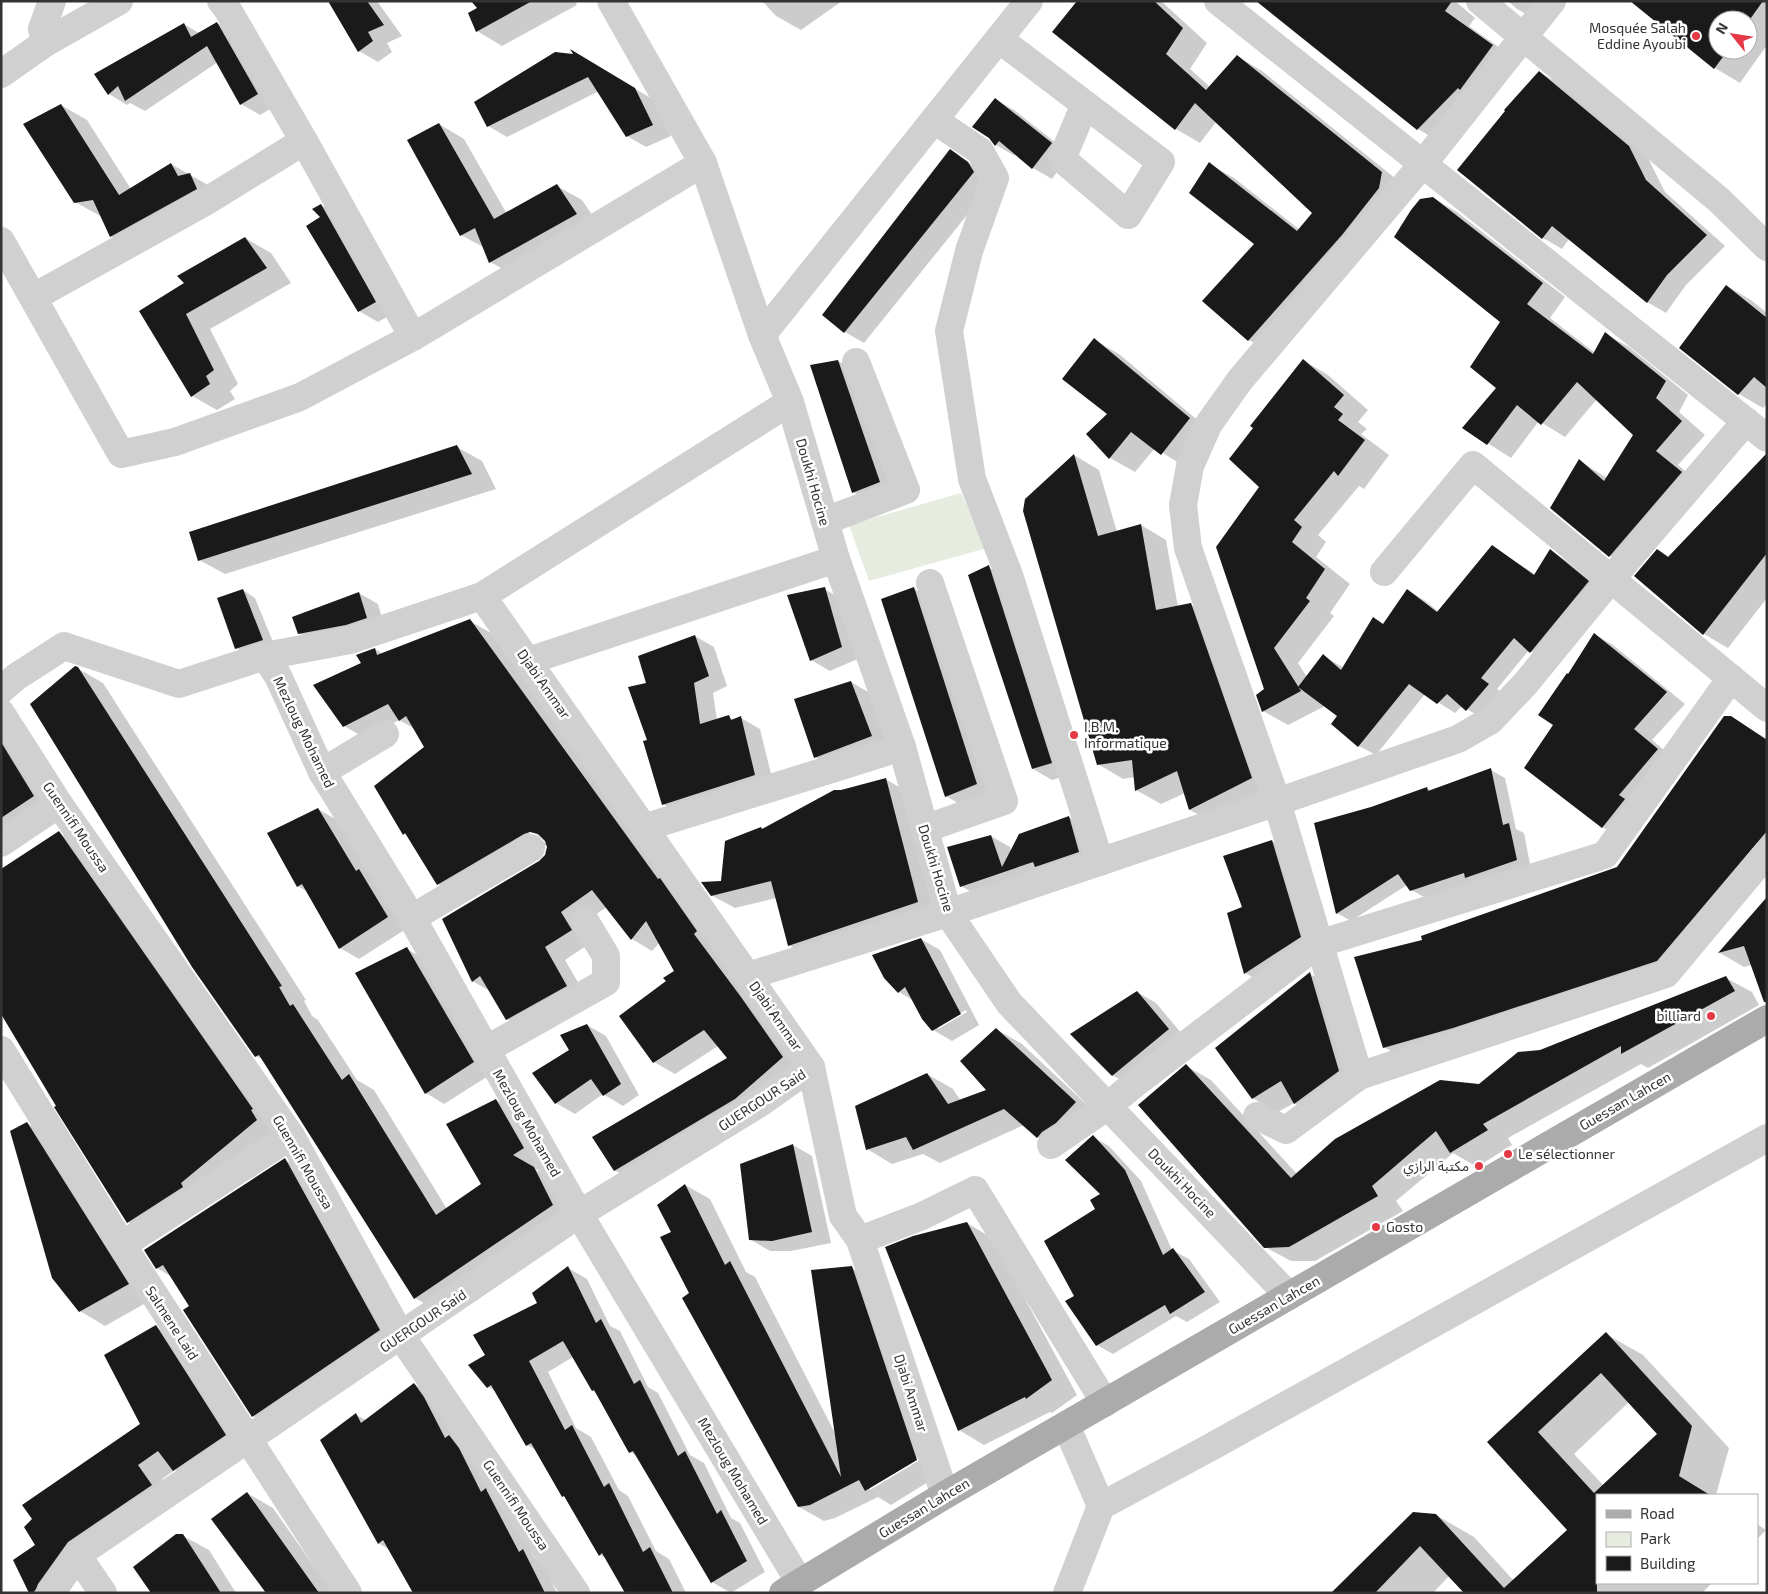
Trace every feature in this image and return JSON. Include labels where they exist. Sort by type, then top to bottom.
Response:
[{"type":"main road","name":"Guessan Lahcen","points":[[792,1588],[945,1495],[1767,1019]]},
{"type":"street","points":[[45,43],[42,29],[52,1]]},
{"type":"street","points":[[1,74],[45,43],[119,1]]},
{"type":"street","points":[[221,1],[304,141],[412,337]]},
{"type":"street","name":"Doukhi Hocine","points":[[611,1],[703,164],[762,335],[790,402],[836,559],[902,747],[948,913],[1009,1003],[1289,1296]]},
{"type":"street","points":[[762,335],[1029,1]]},
{"type":"street","points":[[1218,1],[1767,438]]},
{"type":"street","points":[[1480,1],[1719,200],[1767,247]]},
{"type":"street","points":[[1359,1076],[1277,802],[1188,548],[1183,505],[1190,466],[1208,425],[1240,380],[1422,165],[1552,1]]},
{"type":"street","points":[[999,39],[1085,104]]},
{"type":"street","points":[[934,120],[980,151],[995,178],[966,260],[949,331],[952,351],[972,479],[1009,575],[1100,862]]},
{"type":"street","points":[[34,297],[205,202],[304,141]]},
{"type":"street","points":[[1,241],[122,454],[175,442],[300,397],[412,337],[703,164]]},
{"type":"street","points":[[824,521],[906,490],[856,362]]},
{"type":"street","points":[[1,690],[16,677],[64,646],[179,684],[265,656],[350,640],[482,596],[790,402]]},
{"type":"street","points":[[748,976],[948,913],[1458,739],[1491,720],[1526,683],[1611,579],[1746,421]]},
{"type":"street","points":[[1384,572],[1473,465],[1767,708]]},
{"type":"street","points":[[528,660],[836,559]]},
{"type":"street","points":[[924,829],[1004,800],[930,583]]},
{"type":"street","name":"Djabi Ammar","points":[[482,596],[812,1068],[843,1216],[860,1240],[945,1495]]},
{"type":"street","name":"Mezloug Mohamed","points":[[265,656],[278,676],[322,772],[412,918],[485,1050],[792,1588]]},
{"type":"street","points":[[1051,1145],[1108,1106],[1133,1084],[1318,944],[1605,855],[1731,678]]},
{"type":"street","name":"Guennifi Moussa","points":[[1,713],[59,804],[291,1136],[401,1336],[576,1593]]},
{"type":"street","points":[[322,772],[385,734]]},
{"type":"street","points":[[643,828],[902,747]]},
{"type":"street","points":[[1,842],[59,804]]},
{"type":"street","points":[[412,918],[531,848]]},
{"type":"street","points":[[1257,1116],[1286,1130],[1359,1076],[1666,974],[1767,853]]},
{"type":"street","points":[[485,1050],[606,982],[606,956],[585,921]]},
{"type":"street","name":"Salmene Laid","points":[[1,1050],[122,1246],[348,1593]]},
{"type":"street","name":"GUERGOUR Said","points":[[51,1593],[77,1555],[579,1214],[760,1103],[812,1068]]},
{"type":"street","points":[[122,1246],[291,1136]]},
{"type":"street","points":[[1067,1593],[1101,1506],[1220,1442],[1767,1138]]},
{"type":"street","points":[[860,1240],[922,1216],[976,1190],[1105,1403]]},
{"type":"street","points":[[1066,1425],[1101,1506]]},
{"type":"street","points":[[77,1555],[103,1593]]},
{"type":"green space","points":[[961,493],[987,548],[869,581],[849,525]]},
{"type":"building","points":[[328,1],[367,1],[384,25],[368,32],[373,41],[358,52]]},
{"type":"building","points":[[471,1],[532,1],[476,32],[468,13],[477,8]]},
{"type":"building","points":[[1077,1],[1154,1],[1183,28],[1166,54],[1206,90],[1237,55],[1382,172],[1379,188],[1342,235],[1248,341],[1202,301],[1254,244],[1189,193],[1209,162],[1297,231],[1312,213],[1195,103],[1175,130],[1052,32]]},
{"type":"building","points":[[1256,1],[1452,1],[1445,11],[1493,45],[1460,90],[1458,88],[1417,130]]},
{"type":"building","name":"Mosquée Salah Eddine Ayoubi","points":[[1630,1],[1763,1],[1757,10],[1708,10],[1708,60],[1721,60],[1714,69]]},
{"type":"building","points":[[217,22],[258,94],[240,105],[207,46],[125,101],[118,86],[108,95],[94,74],[184,23],[191,37]]},
{"type":"building","points":[[570,49],[635,88],[653,125],[626,137],[588,77],[487,127],[474,102],[555,52],[573,54]]},
{"type":"building","points":[[1539,71],[1629,146],[1646,180],[1707,235],[1667,275],[1647,303],[1552,226],[1542,239],[1457,170],[1504,110]]},
{"type":"building","points":[[995,98],[1052,143],[1032,169],[999,141],[995,146],[989,138],[972,127]]},
{"type":"building","points":[[61,104],[119,195],[171,163],[178,176],[190,173],[197,189],[110,237],[93,200],[74,203],[23,124]]},
{"type":"building","points":[[439,123],[494,219],[557,184],[577,214],[489,263],[475,228],[460,236],[407,140]]},
{"type":"building","points":[[950,149],[968,162],[974,172],[844,333],[822,315]]},
{"type":"building","points":[[1433,197],[1543,283],[1527,304],[1593,354],[1605,332],[1666,381],[1656,398],[1682,421],[1656,451],[1682,472],[1609,557],[1550,508],[1579,459],[1604,481],[1633,435],[1577,382],[1541,425],[1517,405],[1487,445],[1462,428],[1496,388],[1470,367],[1500,322],[1394,237],[1420,199]]},
{"type":"building","points":[[321,204],[376,302],[358,312],[306,226],[320,217],[312,209]]},
{"type":"building","points":[[245,237],[267,268],[186,314],[214,370],[206,376],[210,384],[191,397],[139,311],[184,283],[177,276]]},
{"type":"building","points":[[1726,285],[1767,318],[1767,388],[1754,377],[1738,395],[1679,348]]},
{"type":"building","points":[[1094,338],[1190,418],[1161,455],[1131,432],[1109,459],[1086,434],[1107,414],[1062,379]]},
{"type":"building","points":[[1303,359],[1344,395],[1334,407],[1343,414],[1338,420],[1365,440],[1338,476],[1334,471],[1294,520],[1302,527],[1292,542],[1325,569],[1306,598],[1310,601],[1274,648],[1301,691],[1262,712],[1256,695],[1264,689],[1216,547],[1259,487],[1229,459],[1253,428],[1250,426]]},
{"type":"building","points":[[838,360],[880,482],[852,493],[810,365]]},
{"type":"building","points":[[457,445],[472,474],[198,561],[189,532]]},
{"type":"building","points":[[1767,453],[1767,553],[1703,635],[1634,576],[1657,549],[1668,557]]},
{"type":"building","points":[[1074,454],[1098,536],[1141,524],[1156,610],[1191,603],[1252,778],[1189,810],[1177,771],[1135,791],[1132,760],[1097,765],[1023,511],[1025,499]]},
{"type":"building","points":[[1492,545],[1534,575],[1550,549],[1589,581],[1530,653],[1514,638],[1481,678],[1489,684],[1466,711],[1447,694],[1437,704],[1409,684],[1358,747],[1331,724],[1337,716],[1298,687],[1323,654],[1341,670],[1373,617],[1383,624],[1407,589],[1437,612]]},
{"type":"building","points":[[989,565],[1052,763],[1032,769],[968,575]]},
{"type":"building","points":[[825,587],[842,647],[810,661],[787,595]]},
{"type":"building","points":[[914,587],[977,784],[945,797],[881,599]]},
{"type":"building","points":[[243,589],[263,640],[235,649],[217,598]]},
{"type":"building","points":[[359,592],[367,618],[346,625],[298,634],[292,617]]},
{"type":"building","points":[[470,619],[658,879],[660,878],[697,931],[694,934],[783,1057],[735,1099],[614,1171],[592,1137],[727,1058],[704,1030],[653,1063],[619,1016],[666,981],[663,978],[674,971],[646,921],[631,940],[592,890],[561,912],[572,930],[545,947],[567,986],[506,1020],[480,976],[472,982],[442,919],[539,861],[545,855],[547,847],[545,841],[538,834],[530,832],[524,834],[437,885],[405,833],[403,835],[374,786],[424,747],[406,716],[399,721],[388,704],[343,727],[313,685],[361,663],[356,655],[375,648],[377,655]]},
{"type":"building","points":[[1594,633],[1667,692],[1634,729],[1658,749],[1619,795],[1625,799],[1602,828],[1524,768],[1553,725],[1538,715],[1568,674]]},
{"type":"building","points":[[695,635],[709,676],[694,683],[700,724],[729,715],[731,720],[741,716],[755,775],[662,805],[643,741],[647,740],[628,687],[646,683],[638,656]]},
{"type":"building","points":[[75,666],[78,667],[282,986],[279,987],[290,1006],[293,1004],[342,1080],[349,1074],[436,1215],[481,1184],[446,1124],[496,1099],[524,1148],[513,1155],[534,1167],[553,1205],[414,1299],[259,1055],[255,1057],[192,967],[30,704]]},
{"type":"building","points":[[851,681],[872,736],[814,758],[794,699]]},
{"type":"building","points":[[1724,716],[1731,716],[1767,740],[1767,831],[1657,961],[1453,1028],[1383,1048],[1354,957],[1422,940],[1421,936],[1617,867]]},
{"type":"building","points":[[1,742],[34,796],[1,818]]},
{"type":"building","points":[[1491,768],[1503,825],[1509,823],[1517,860],[1465,878],[1464,873],[1410,891],[1398,874],[1336,914],[1314,823],[1371,807],[1427,787],[1428,791]]},
{"type":"building","points":[[886,778],[918,902],[788,946],[771,881],[711,896],[701,882],[721,881],[725,841],[761,827],[762,829],[834,790],[841,790]]},
{"type":"building","points":[[318,808],[356,871],[359,869],[388,917],[339,949],[302,884],[297,887],[267,833]]},
{"type":"building","points":[[1069,816],[1079,852],[1035,867],[1033,862],[960,887],[947,847],[991,835],[1002,867],[1019,834]]},
{"type":"building","points":[[59,831],[253,1109],[251,1110],[257,1120],[181,1183],[183,1187],[127,1223],[54,1107],[56,1106],[1,1014],[1,869]]},
{"type":"building","points":[[1272,840],[1301,937],[1244,974],[1227,913],[1242,907],[1223,856]]},
{"type":"building","points":[[1767,897],[1767,1002],[1764,1002],[1744,946],[1718,953]]},
{"type":"building","points":[[921,938],[961,1014],[932,1031],[922,1019],[905,987],[898,993],[884,978],[872,955]]},
{"type":"building","points":[[407,947],[474,1062],[425,1094],[355,973]]},
{"type":"building","points":[[1310,972],[1339,1071],[1294,1104],[1281,1081],[1252,1099],[1215,1048]]},
{"type":"building","points":[[1726,976],[1735,991],[1621,1054],[1621,1046],[1483,1124],[1488,1130],[1450,1153],[1436,1131],[1372,1186],[1378,1196],[1289,1247],[1264,1248],[1138,1105],[1186,1064],[1291,1178],[1335,1139],[1440,1080],[1479,1084],[1518,1052],[1540,1050]]},
{"type":"building","points":[[1137,991],[1169,1029],[1112,1076],[1070,1034]]},
{"type":"building","points":[[587,1024],[621,1084],[603,1096],[591,1079],[555,1104],[532,1073],[569,1050],[560,1035]]},
{"type":"building","points":[[996,1028],[1076,1102],[1056,1123],[1042,1132],[1037,1138],[1004,1109],[913,1150],[906,1137],[866,1150],[855,1106],[927,1073],[948,1104],[986,1090],[960,1061]]},
{"type":"building","points":[[27,1122],[129,1284],[79,1312],[52,1278],[10,1131]]},
{"type":"building","points":[[1093,1135],[1125,1170],[1163,1255],[1173,1248],[1205,1292],[1170,1314],[1165,1305],[1096,1346],[1065,1301],[1074,1296],[1044,1241],[1095,1209],[1090,1200],[1100,1194],[1065,1160]]},
{"type":"building","points":[[793,1144],[812,1232],[772,1241],[749,1240],[740,1164]]},
{"type":"building","points":[[285,1158],[380,1330],[252,1417],[183,1310],[189,1306],[163,1265],[156,1269],[144,1250]]},
{"type":"building","points":[[685,1184],[725,1265],[730,1261],[841,1477],[811,1270],[852,1266],[917,1460],[865,1491],[859,1480],[810,1505],[798,1507],[682,1298],[689,1293],[660,1237],[671,1232],[657,1205]]},
{"type":"building","points":[[967,1222],[1052,1380],[1026,1399],[1025,1397],[958,1431],[885,1247],[913,1236]]},
{"type":"building","points":[[568,1266],[596,1323],[601,1319],[634,1384],[640,1380],[678,1456],[685,1451],[717,1514],[721,1510],[747,1561],[711,1583],[633,1451],[629,1453],[594,1390],[592,1391],[563,1341],[529,1361],[565,1430],[572,1425],[604,1487],[609,1483],[643,1552],[650,1547],[673,1593],[625,1593],[602,1553],[599,1556],[564,1496],[562,1497],[531,1443],[526,1446],[491,1385],[487,1388],[468,1365],[485,1355],[473,1335],[537,1303],[532,1293]]},
{"type":"building","points":[[156,1325],[226,1435],[173,1471],[158,1451],[138,1465],[152,1485],[68,1542],[33,1593],[29,1593],[13,1560],[35,1545],[24,1527],[32,1519],[22,1505],[140,1424],[104,1355]]},
{"type":"building","points":[[1606,1332],[1692,1426],[1679,1476],[1708,1494],[1596,1494],[1597,1593],[1464,1593],[1420,1546],[1375,1593],[1331,1593],[1413,1512],[1436,1514],[1504,1588],[1567,1530],[1487,1442]],"holes":[[[1601,1373],[1657,1434],[1594,1493],[1538,1432]]]},
{"type":"building","points":[[414,1383],[424,1397],[445,1438],[449,1435],[459,1448],[481,1492],[486,1488],[519,1552],[523,1549],[545,1593],[413,1593],[383,1540],[378,1544],[320,1440],[356,1413],[361,1423]]},
{"type":"building","points":[[247,1492],[319,1593],[266,1593],[211,1519]]},
{"type":"building","points":[[176,1534],[183,1534],[221,1593],[151,1593],[133,1567]]},
{"type":"place","name":"Mosquée Salah Eddine Ayoubi","points":[[1696,36]]},
{"type":"place","name":"I.B.M. Informatique","points":[[1074,735]]},
{"type":"place","name":"billiard","points":[[1711,1016]]},
{"type":"place","name":"Le sélectionner","points":[[1508,1154]]},
{"type":"place","name":"مكتبة الرازي","points":[[1479,1166]]},
{"type":"place","name":"Gosto","points":[[1376,1227]]}]
